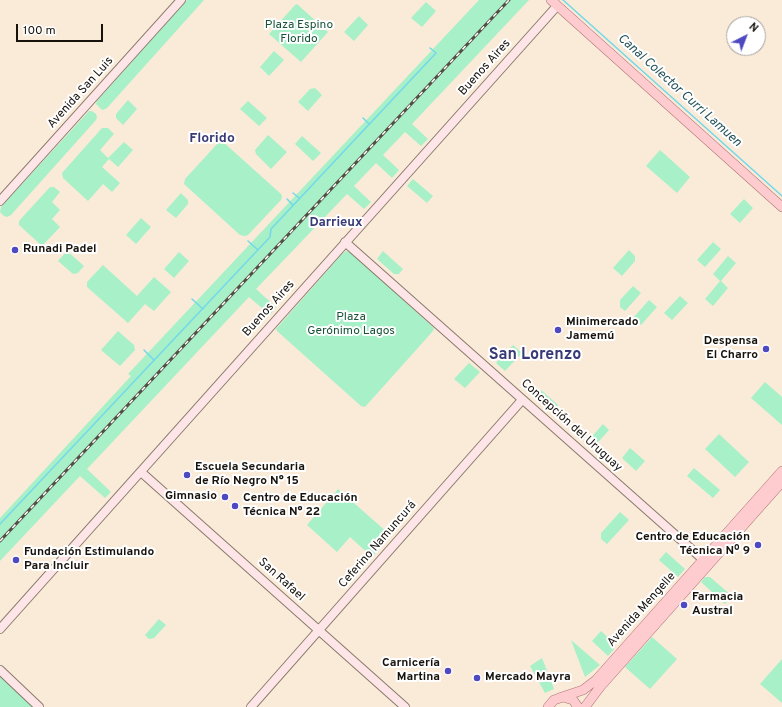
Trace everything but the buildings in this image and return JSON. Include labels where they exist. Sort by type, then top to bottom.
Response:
[{"type":"main road","points":[[554,3],[782,207]]},
{"type":"main road","name":"Avenida Mengelle","points":[[580,706],[600,688],[782,471]]},
{"type":"main road","name":"Avenida Mengelle","points":[[553,702],[580,691],[594,683],[782,482]]},
{"type":"main road","points":[[553,702],[569,698],[580,706]]},
{"type":"street","name":"Avenida San Luis","points":[[0,202],[181,0]]},
{"type":"street","name":"Buenos Aires","points":[[0,629],[345,242],[554,3]]},
{"type":"street","name":"Concepción del Uruguay","points":[[345,242],[706,562]]},
{"type":"street","name":"Ceferino Namuncurá","points":[[251,707],[522,400]]},
{"type":"street","name":"San Rafael","points":[[140,472],[405,707]]},
{"type":"street","points":[[0,670],[39,707]]},
{"type":"street","points":[[29,697],[45,707]]},
{"type":"street","points":[[544,707],[553,702]]},
{"type":"green space","points":[[187,0],[204,0],[107,108],[103,110],[101,109],[96,104],[97,101]]},
{"type":"green space","points":[[479,0],[529,0],[412,124],[428,139],[421,146],[405,132],[383,155],[399,170],[392,178],[376,163],[354,186],[371,202],[364,209],[347,194],[256,289],[276,307],[270,315],[249,297],[87,469],[111,492],[105,498],[80,476],[0,561],[0,518],[131,376],[128,374]]},
{"type":"green space","points":[[426,2],[436,11],[422,27],[411,18]]},
{"type":"green space","name":"Plaza Espino Florido","points":[[297,4],[328,32],[301,62],[269,34]]},
{"type":"green space","points":[[359,16],[368,25],[354,41],[344,32]]},
{"type":"green space","points":[[274,51],[284,60],[269,76],[260,67]]},
{"type":"green space","points":[[315,88],[322,95],[308,111],[298,102],[310,89]]},
{"type":"green space","points":[[128,100],[137,109],[123,125],[116,118],[116,114]]},
{"type":"green space","points":[[248,101],[267,118],[259,126],[240,109]]},
{"type":"green space","points":[[89,111],[96,114],[96,120],[11,215],[7,217],[4,216],[0,212],[1,207]]},
{"type":"green space","points":[[102,128],[108,128],[114,134],[100,150],[108,158],[124,142],[133,150],[118,167],[109,159],[102,167],[120,183],[112,192],[103,184],[88,201],[63,178],[62,173]]},
{"type":"green space","points":[[268,135],[287,152],[271,169],[256,154],[255,150]]},
{"type":"green space","points":[[302,136],[321,153],[313,161],[295,144]]},
{"type":"green space","points":[[222,141],[281,194],[282,197],[281,200],[248,235],[245,236],[240,235],[184,184],[185,179],[218,143]]},
{"type":"green space","points":[[660,150],[690,177],[677,193],[646,166]]},
{"type":"green space","points":[[413,179],[433,196],[427,203],[407,186]]},
{"type":"green space","points":[[50,187],[54,187],[60,192],[52,202],[60,210],[52,219],[60,227],[42,246],[19,225],[19,221]]},
{"type":"green space","points":[[181,193],[188,200],[188,204],[176,218],[166,210]]},
{"type":"green space","points":[[744,199],[753,208],[740,223],[730,214]]},
{"type":"green space","points":[[141,218],[151,227],[136,244],[126,235]]},
{"type":"green space","points":[[713,242],[721,249],[705,267],[697,260]]},
{"type":"green space","points":[[629,250],[635,256],[635,261],[622,276],[613,268]]},
{"type":"green space","points":[[67,251],[84,266],[78,273],[73,274],[58,261]]},
{"type":"green space","name":"Plaza Gerónimo Lagos","points":[[346,251],[351,253],[434,328],[433,331],[365,407],[361,406],[276,329]]},
{"type":"green space","points":[[383,251],[403,269],[399,274],[394,274],[377,259]]},
{"type":"green space","points":[[179,252],[189,261],[174,278],[164,269]]},
{"type":"green space","points":[[728,256],[736,263],[721,281],[728,288],[713,306],[705,299],[720,281],[713,274]]},
{"type":"green space","points":[[103,265],[137,296],[154,277],[171,292],[154,311],[145,304],[128,323],[87,287],[87,282]]},
{"type":"green space","points":[[633,286],[641,293],[625,311],[620,307],[620,300]]},
{"type":"green space","points":[[680,296],[688,303],[672,320],[664,313]]},
{"type":"green space","points":[[649,300],[657,307],[641,325],[633,318]]},
{"type":"green space","points":[[118,331],[134,345],[135,350],[120,366],[101,350]]},
{"type":"green space","points":[[513,345],[522,353],[505,371],[496,363]]},
{"type":"green space","points":[[469,363],[480,372],[465,388],[454,379]]},
{"type":"green space","points":[[765,382],[782,397],[782,425],[751,398]]},
{"type":"green space","points":[[541,390],[558,405],[551,412],[537,400],[537,394]]},
{"type":"green space","points":[[603,424],[609,430],[592,449],[586,443]]},
{"type":"green space","points":[[719,434],[749,462],[735,477],[705,449]]},
{"type":"green space","points":[[630,448],[645,461],[636,471],[622,458]]},
{"type":"green space","points":[[694,468],[720,490],[713,498],[687,476]]},
{"type":"green space","points":[[338,489],[388,533],[388,538],[372,557],[350,537],[337,552],[307,525]]},
{"type":"green space","points":[[620,512],[629,520],[607,544],[601,539],[601,533]]},
{"type":"green space","points":[[666,552],[685,569],[678,577],[659,560]]},
{"type":"green space","points":[[705,577],[710,577],[732,596],[725,604],[701,582]]},
{"type":"green space","points":[[159,619],[166,625],[154,638],[149,639],[145,635]]},
{"type":"green space","points":[[601,631],[614,643],[614,649],[608,656],[592,641]]},
{"type":"green space","points":[[652,637],[677,659],[650,689],[625,667]]},
{"type":"green space","points":[[571,640],[600,665],[585,677]]},
{"type":"green space","points":[[542,658],[554,689],[545,693],[530,666]]},
{"type":"green space","points":[[782,659],[782,703],[760,684]]},
{"type":"green space","points":[[0,677],[33,707],[0,707]]},
{"type":"waterway","name":"Canal Colector Curri Lamuen","points":[[563,0],[782,196]]},
{"type":"waterway","points":[[0,524],[270,237],[271,229],[436,53],[430,48]]},
{"type":"waterway","points":[[363,118],[369,124]]},
{"type":"waterway","points":[[293,193],[299,198]]},
{"type":"waterway","points":[[287,199],[293,205]]},
{"type":"waterway","points":[[248,241],[258,250]]},
{"type":"waterway","points":[[192,299],[203,309]]},
{"type":"waterway","points":[[144,350],[154,360]]},
{"type":"railway","points":[[0,541],[509,0]]},
{"type":"place","name":"Runadi Padel","points":[[15,250]]},
{"type":"place","name":"Minimercado Jamemú","points":[[558,330]]},
{"type":"place","name":"Despensa El Charro","points":[[766,349]]},
{"type":"place","name":"Escuela Secundaria de Río Negro N° 15","points":[[187,475]]},
{"type":"place","name":"Gimnasio","points":[[225,497]]},
{"type":"place","name":"Centro de Educación Técnica N° 22","points":[[235,506]]},
{"type":"place","name":"Centro de Educación Técnica Nº 9","points":[[758,545]]},
{"type":"place","name":"Fundación Estimulando Para Incluir","points":[[16,560]]},
{"type":"place","name":"Farmacia Austral","points":[[684,605]]},
{"type":"place","name":"Carnicería Martina","points":[[448,671]]},
{"type":"place","name":"Mercado Mayra","points":[[477,678]]},
{"type":"district","name":"Florido","points":[[212,139]]},
{"type":"district","name":"Darrieux","points":[[336,223]]},
{"type":"district","name":"San Lorenzo","points":[[535,356]]}]
